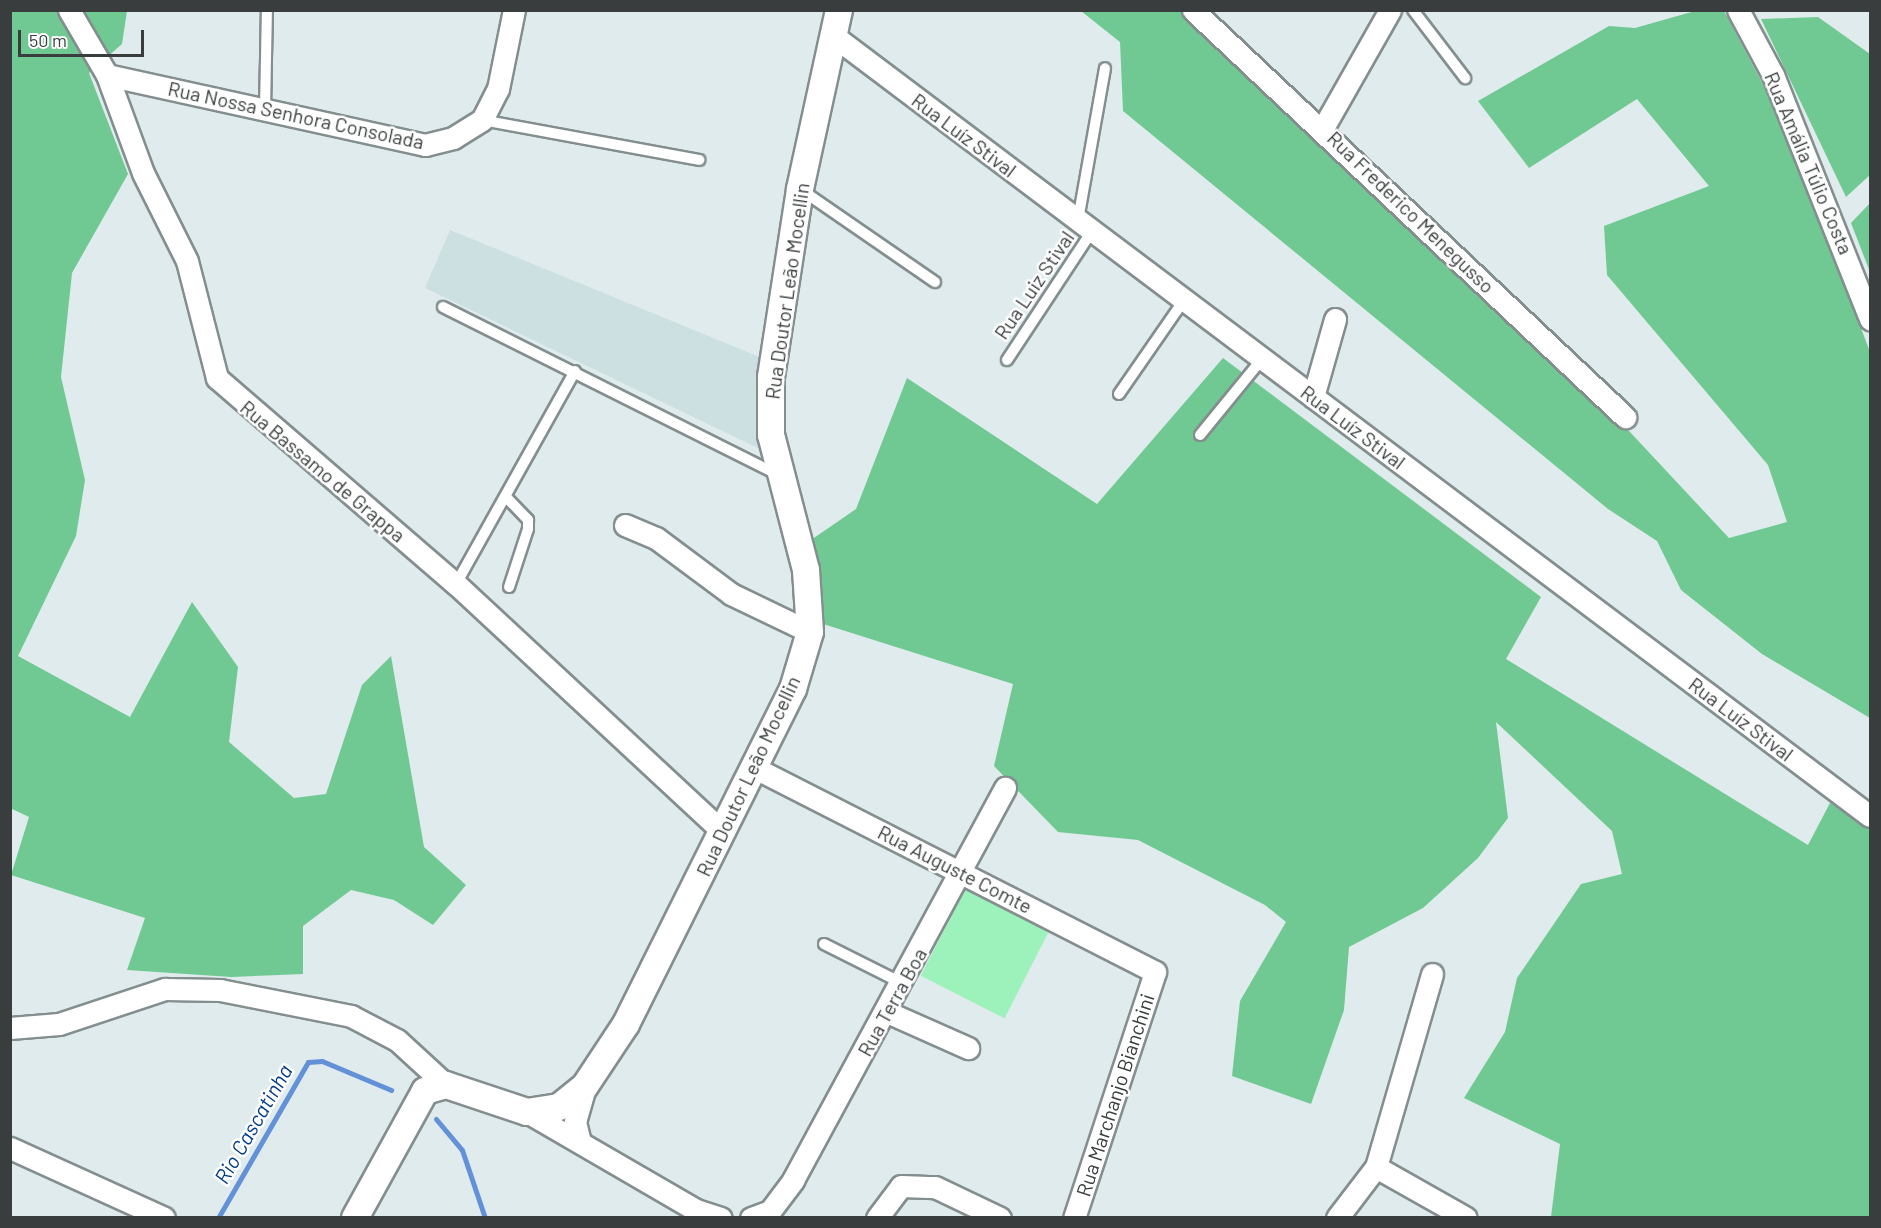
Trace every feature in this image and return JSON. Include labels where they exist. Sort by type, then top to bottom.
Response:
[{"type":"street","name":"Rua Bassamo de Grappa","points":[[69,10],[106,75],[142,173],[187,261],[217,378],[456,584],[723,832]]},
{"type":"street","points":[[482,120],[498,88],[514,10]]},
{"type":"street","name":"Rua Doutor Leão Mocellin","points":[[446,1084],[527,1112],[559,1107],[585,1086],[626,1024],[793,689],[810,633],[806,570],[778,475],[771,435],[771,377],[800,189],[835,37],[839,10]]},
{"type":"street","name":"Rua Frederico Menegusso","points":[[1193,10],[1323,128],[1625,417]]},
{"type":"street","points":[[1323,128],[1390,10]]},
{"type":"street","name":"Rua Amália Túlio Costa","points":[[1738,10],[1773,75],[1870,320]]},
{"type":"street","name":"Rua Luíz Stival","points":[[835,37],[1870,816]]},
{"type":"street","name":"Rua Nossa Senhora Consolada","points":[[106,75],[425,145],[453,138],[482,120]]},
{"type":"street","points":[[1313,397],[1335,319]]},
{"type":"street","points":[[625,525],[656,538],[731,594],[810,633]]},
{"type":"street","name":"Rua Auguste Comte","points":[[755,768],[1155,972]]},
{"type":"street","name":"Rua Terra Boa","points":[[761,1214],[887,1012],[1005,788]]},
{"type":"street","name":"Rua Marchanjo Bianchini","points":[[1074,1218],[1155,972]]},
{"type":"street","points":[[1338,1218],[1376,1167],[1432,974]]},
{"type":"street","points":[[10,1028],[59,1024],[165,989],[220,990],[351,1017],[397,1040],[446,1084]]},
{"type":"street","points":[[887,1012],[968,1048]]},
{"type":"street","points":[[355,1218],[424,1091],[446,1084]]},
{"type":"street","points":[[580,1142],[575,1122],[585,1086]]},
{"type":"street","points":[[527,1112],[696,1210],[721,1218]]},
{"type":"street","points":[[10,1148],[164,1218]]},
{"type":"street","points":[[1376,1167],[1466,1218]]},
{"type":"street","points":[[877,1218],[901,1186],[935,1187],[1000,1218]]},
{"type":"lane","points":[[265,110],[267,10]]},
{"type":"lane","points":[[1413,10],[1465,78]]},
{"type":"lane","name":"Rua Luiz Stival","points":[[1006,360],[1085,225],[1105,68]]},
{"type":"lane","points":[[482,120],[699,160]]},
{"type":"lane","points":[[800,189],[935,282]]},
{"type":"lane","points":[[1119,394],[1184,300]]},
{"type":"lane","points":[[443,307],[575,371],[778,475]]},
{"type":"lane","points":[[1200,435],[1262,359]]},
{"type":"lane","points":[[456,584],[575,371]]},
{"type":"lane","points":[[506,497],[528,520],[528,529],[509,587]]},
{"type":"lane","points":[[824,944],[902,984]]},
{"type":"shaded area","points":[[450,230],[767,360],[764,451],[425,288]]},
{"type":"green space","points":[[11,11],[127,11],[122,44],[89,73],[128,174],[72,273],[61,377],[85,480],[76,536],[18,656],[130,717],[192,602],[238,667],[229,742],[294,798],[326,794],[362,685],[391,656],[424,847],[466,885],[433,925],[394,900],[351,890],[303,926],[303,974],[231,977],[127,970],[145,918],[11,875],[29,817],[10,808]]},
{"type":"green space","points":[[1081,11],[1188,11],[1558,355],[1729,538],[1787,522],[1768,465],[1607,275],[1604,226],[1709,186],[1637,99],[1529,168],[1478,101],[1609,26],[1635,28],[1695,11],[1724,11],[1785,126],[1870,352],[1870,718],[1762,654],[1681,590],[1657,541],[1608,509],[1123,111],[1120,42]]},
{"type":"green space","points":[[1818,17],[1870,54],[1870,175],[1846,197],[1761,19]]},
{"type":"green space","points":[[1870,203],[1870,272],[1851,223]]},
{"type":"green space","points":[[1223,358],[1541,597],[1506,659],[1808,845],[1830,803],[1870,824],[1870,1217],[1551,1217],[1560,1144],[1464,1098],[1505,1032],[1517,978],[1581,884],[1622,874],[1612,831],[1496,722],[1508,818],[1478,858],[1423,908],[1349,947],[1344,1010],[1311,1104],[1232,1076],[1240,1001],[1286,922],[1265,905],[1138,840],[1058,832],[994,766],[1013,684],[820,623],[811,540],[856,509],[907,378],[1097,504]]},
{"type":"green space","points":[[968,883],[1052,926],[1005,1018],[921,976]]},
{"type":"waterway","name":"Rio Cascatinha","points":[[218,1218],[308,1062],[322,1061],[391,1090]]},
{"type":"waterway","name":"Rio Cascatinha","points":[[436,1119],[462,1150],[485,1218]]}]
